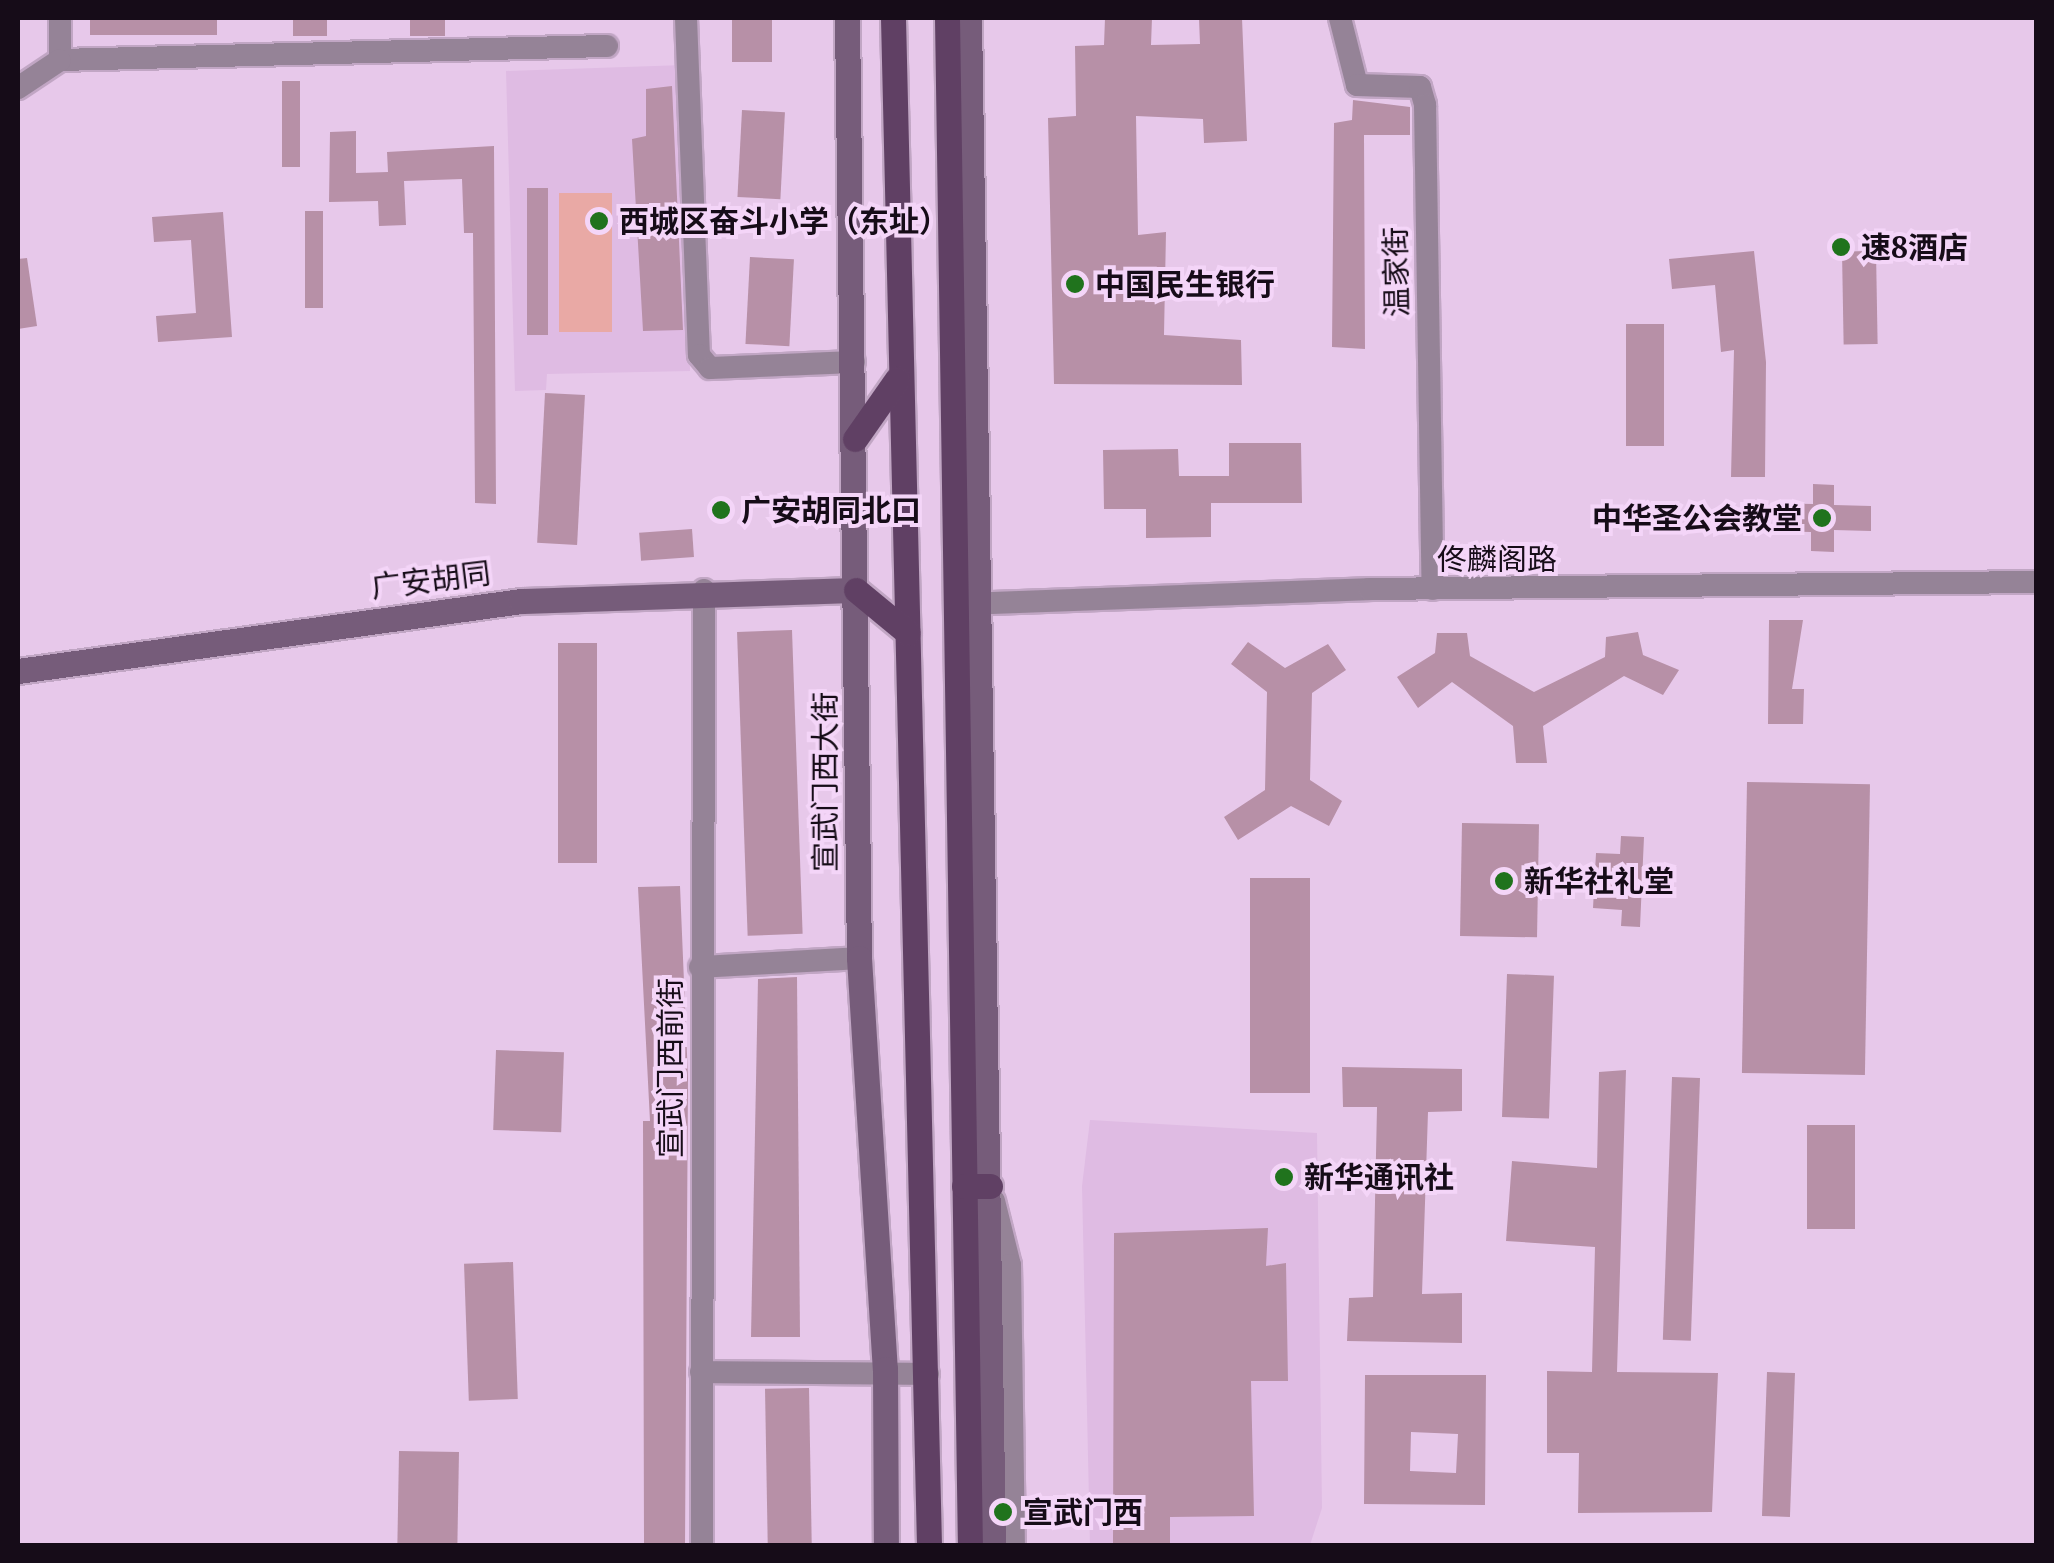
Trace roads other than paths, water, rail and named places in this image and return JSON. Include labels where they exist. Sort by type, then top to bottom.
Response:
[{"type":"main road","points":[[893,18],[897,379],[908,633],[929,1546]]},
{"type":"main road","points":[[947,18],[970,604],[977,1186],[970,1546]]},
{"type":"main road","points":[[855,439],[897,379]]},
{"type":"main road","points":[[856,590],[908,633]]},
{"type":"street","points":[[60,18],[60,60]]},
{"type":"street","points":[[686,18],[699,354],[710,368],[854,362]]},
{"type":"street","name":"宣武门西大街","points":[[847,18],[859,958],[886,1370],[886,1546]]},
{"type":"street","points":[[969,18],[970,604]]},
{"type":"street","name":"温家街","points":[[1340,18],[1357,85],[1420,87],[1425,106],[1433,590]]},
{"type":"street","points":[[18,88],[60,60],[607,46]]},
{"type":"street","name":"佟麟阁路","points":[[970,604],[1433,590],[2036,582]]},
{"type":"street","name":"广安胡同","points":[[18,671],[522,601],[704,590],[856,590]]},
{"type":"street","name":"宣武门西前街","points":[[702,1546],[700,967],[704,590]]},
{"type":"street","points":[[700,967],[859,958]]},
{"type":"street","points":[[977,1186],[994,1546]]},
{"type":"street","points":[[977,1186],[1010,1265],[1014,1546]]},
{"type":"street","points":[[701,1372],[886,1370],[928,1374]]},
{"type":"place","name":"西城区奋斗小学（东址）","points":[[599,221]]},
{"type":"place","name":"速8酒店","points":[[1841,247]]},
{"type":"place","name":"中国民生银行","points":[[1075,284]]},
{"type":"place","name":"广安胡同北口","points":[[721,510]]},
{"type":"place","name":"中华圣公会教堂","points":[[1822,518]]},
{"type":"place","name":"新华社礼堂","points":[[1504,881]]},
{"type":"place","name":"新华通讯社","points":[[1284,1177]]},
{"type":"place","name":"宣武门西","points":[[1003,1512]]}]
